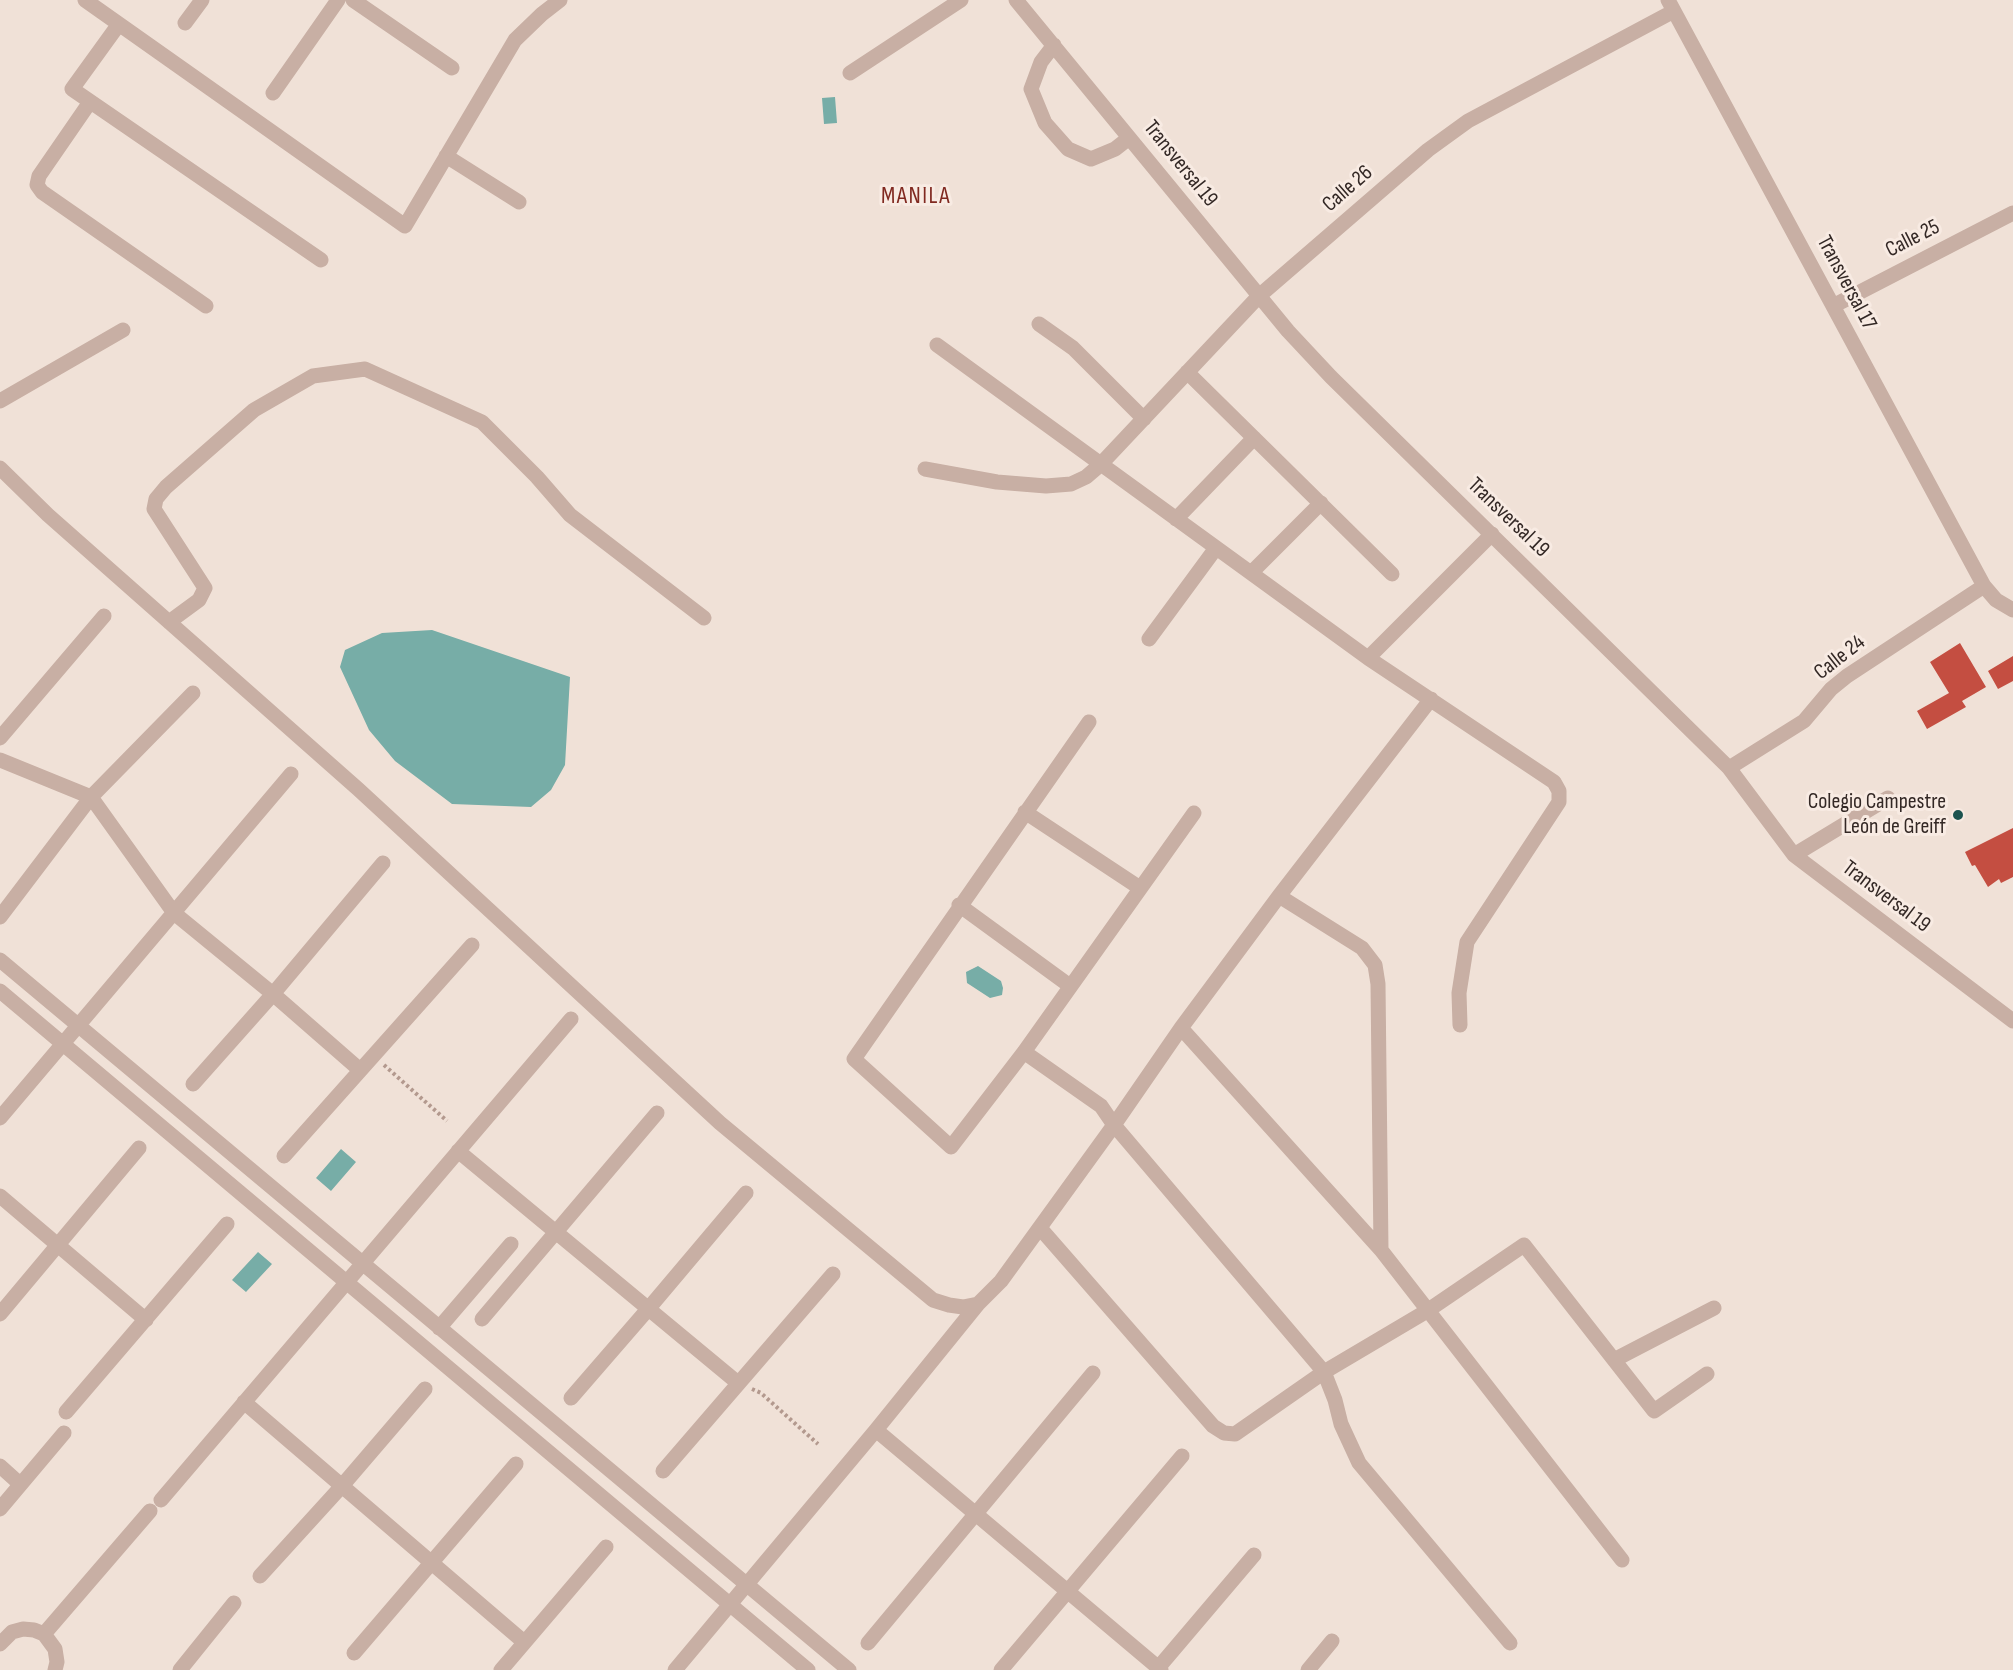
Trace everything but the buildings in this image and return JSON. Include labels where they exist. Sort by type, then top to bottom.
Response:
[{"type":"street","points":[[85,0],[405,226],[515,40],[560,0]]},
{"type":"street","points":[[185,23],[202,0]]},
{"type":"street","points":[[273,93],[339,0]]},
{"type":"street","points":[[353,0],[452,68]]},
{"type":"street","points":[[850,73],[961,0]]},
{"type":"street","name":"Transversal 19","points":[[1016,0],[1288,331],[1331,377],[1729,768],[1794,855],[2013,1021]]},
{"type":"street","name":"Calle 26","points":[[925,469],[997,482],[1046,486],[1071,484],[1086,477],[1144,419],[1259,296],[1428,150],[1468,121],[1671,6]]},
{"type":"street","name":"Transversal 17","points":[[1671,6],[1984,586],[1996,600],[2013,610]]},
{"type":"street","points":[[119,24],[72,89],[321,260]]},
{"type":"street","points":[[1053,45],[1041,62],[1031,89],[1045,123],[1068,149],[1091,159],[1115,149],[1129,138]]},
{"type":"street","points":[[90,102],[39,176],[37,185],[42,192],[206,306]]},
{"type":"street","points":[[446,156],[519,202]]},
{"type":"street","name":"Calle 25","points":[[1833,306],[2013,213]]},
{"type":"street","points":[[1039,324],[1073,348],[1144,419]]},
{"type":"street","points":[[0,401],[123,330]]},
{"type":"street","points":[[937,345],[1368,658],[1554,782],[1559,791],[1559,802],[1467,942],[1459,993],[1460,1025]]},
{"type":"street","points":[[169,622],[199,600],[205,588],[154,509],[156,498],[254,410],[313,376],[365,369],[482,422],[537,477],[570,515],[704,618]]},
{"type":"street","points":[[1187,372],[1392,574]]},
{"type":"street","points":[[1176,519],[1254,438]]},
{"type":"street","points":[[0,468],[48,515],[358,789],[720,1123],[933,1300],[963,1307],[978,1304]]},
{"type":"street","points":[[1251,573],[1321,503]]},
{"type":"street","points":[[1368,658],[1492,534]]},
{"type":"street","points":[[1149,639],[1216,548]]},
{"type":"street","name":"Calle 24","points":[[1729,768],[1804,721],[1831,690],[1847,676],[1984,586]]},
{"type":"street","points":[[0,738],[104,616]]},
{"type":"street","points":[[0,917],[91,797],[193,693]]},
{"type":"street","points":[[675,1670],[978,1304],[1001,1281],[1181,1028],[1279,896],[1431,699]]},
{"type":"street","points":[[1089,722],[959,905],[854,1059],[951,1148],[1024,1052],[1194,813]]},
{"type":"street","points":[[0,760],[91,797],[174,913],[273,994],[360,1070]]},
{"type":"street","points":[[0,1118],[291,774]]},
{"type":"street","points":[[1794,855],[1888,798]]},
{"type":"street","points":[[1025,812],[1140,888]]},
{"type":"street","points":[[193,1084],[273,994],[383,863]]},
{"type":"street","points":[[1279,896],[1362,948],[1375,965],[1378,984],[1381,1250]]},
{"type":"street","points":[[959,905],[1070,986]]},
{"type":"street","points":[[284,1156],[472,945]]},
{"type":"street","points":[[0,960],[849,1670]]},
{"type":"street","points":[[0,991],[808,1670]]},
{"type":"street","points":[[44,1634],[571,1019]]},
{"type":"street","points":[[1181,1028],[1381,1250],[1622,1560]]},
{"type":"street","points":[[1024,1052],[1101,1106],[1114,1125],[1324,1372],[1341,1424],[1359,1463],[1510,1643]]},
{"type":"street","points":[[164,1128],[178,1109]]},
{"type":"street","points":[[483,1319],[657,1113]]},
{"type":"street","points":[[0,1314],[139,1148]]},
{"type":"street","points":[[458,1151],[738,1383]]},
{"type":"street","points":[[571,1398],[746,1193]]},
{"type":"street","points":[[0,1197],[146,1320]]},
{"type":"street","points":[[66,1412],[227,1224]]},
{"type":"street","points":[[1040,1228],[1213,1426],[1224,1433],[1235,1434],[1324,1372],[1427,1311],[1524,1245],[1654,1412],[1707,1374]]},
{"type":"street","points":[[439,1328],[511,1244]]},
{"type":"street","points":[[663,1471],[833,1274]]},
{"type":"street","points":[[1614,1360],[1714,1308]]},
{"type":"street","points":[[867,1643],[1093,1373]]},
{"type":"street","points":[[260,1576],[341,1487],[425,1389]]},
{"type":"street","points":[[244,1402],[524,1642]]},
{"type":"street","points":[[876,1430],[1160,1669],[1254,1554]]},
{"type":"street","points":[[0,1509],[64,1433]]},
{"type":"street","points":[[1001,1670],[1182,1456]]},
{"type":"street","points":[[354,1653],[516,1464]]},
{"type":"street","points":[[0,1466],[21,1485]]},
{"type":"street","points":[[501,1670],[606,1547]]},
{"type":"street","points":[[180,1670],[234,1603]]},
{"type":"street","points":[[1,1640],[12,1632],[23,1629],[44,1634],[55,1649],[57,1662],[55,1670]]},
{"type":"street","points":[[1308,1670],[1332,1641]]},
{"type":"path","points":[[372,1055],[447,1121]]},
{"type":"path","points":[[738,1383],[760,1393],[818,1444]]},
{"type":"water","points":[[835,97],[837,123],[824,124],[822,98]]},
{"type":"water","points":[[432,630],[570,677],[565,765],[551,790],[531,807],[452,804],[395,761],[369,730],[340,667],[345,650],[382,633]]},
{"type":"water","points":[[978,966],[1001,981],[1002,995],[990,998],[967,983],[966,972]]},
{"type":"water","points":[[341,1149],[356,1162],[331,1191],[316,1178]]},
{"type":"water","points":[[258,1252],[272,1264],[246,1292],[232,1280]]},
{"type":"place","name":"Colegio Campestre León de Greiff","points":[[1958,815]]},
{"type":"district","name":"MANILA","points":[[916,197]]}]
